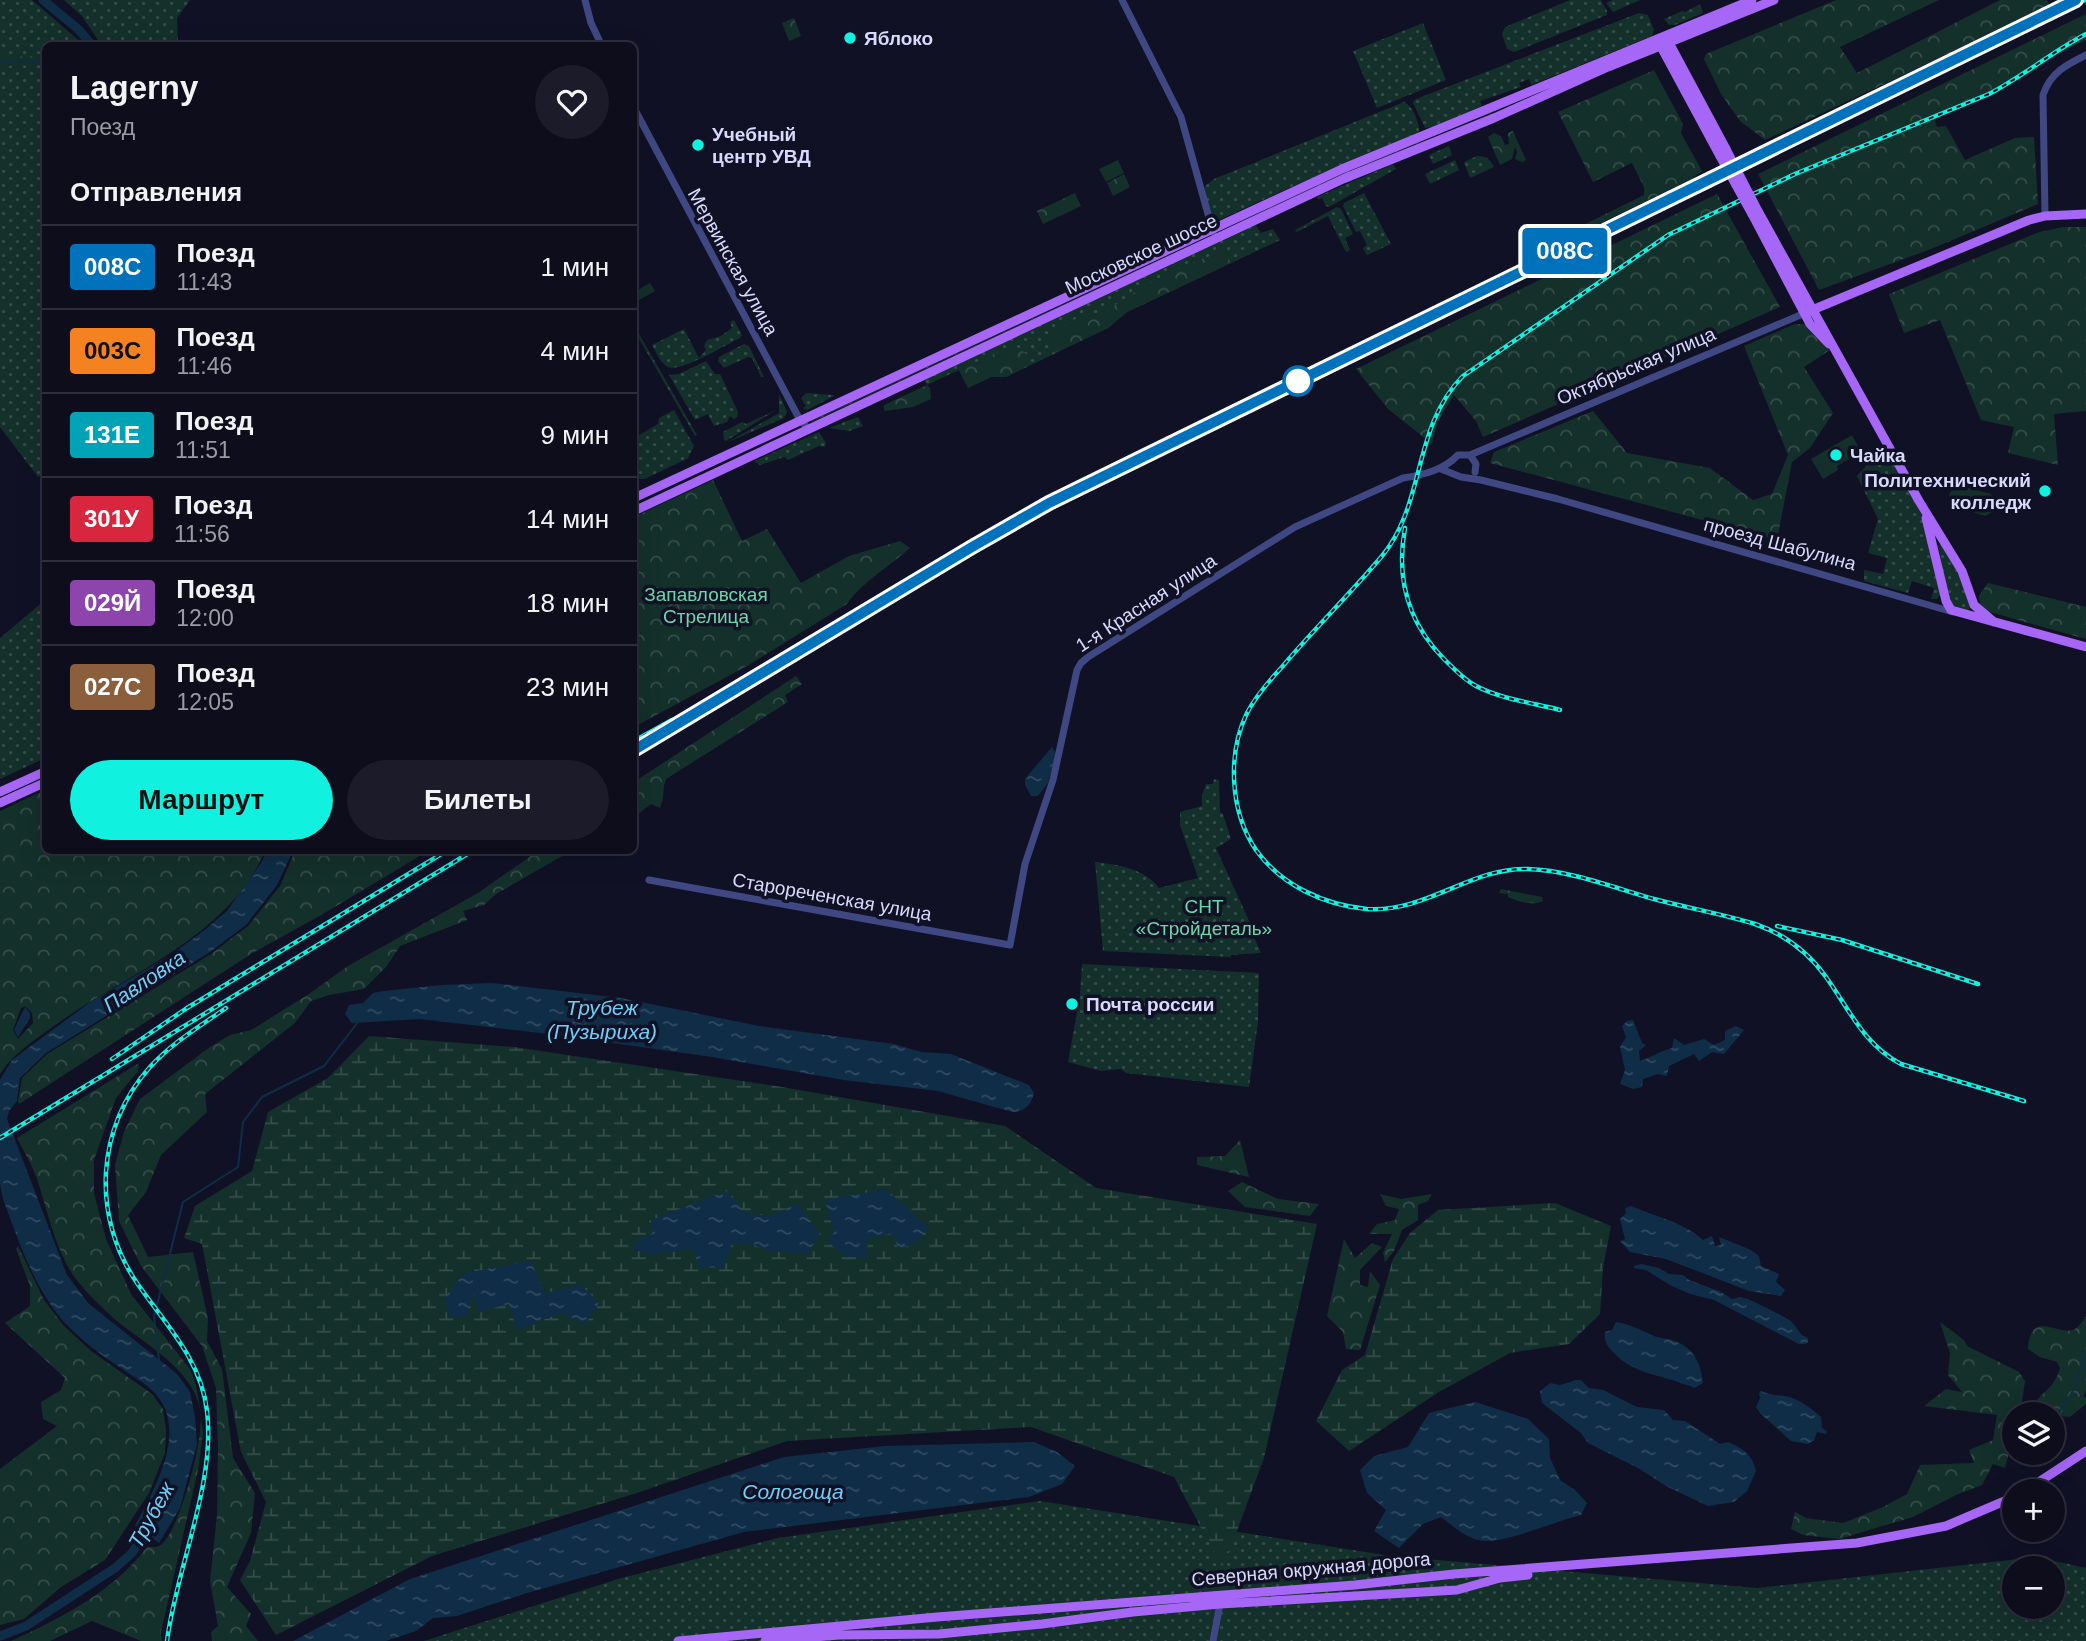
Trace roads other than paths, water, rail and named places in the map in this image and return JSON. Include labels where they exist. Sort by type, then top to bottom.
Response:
[{"type":"main road","name":"Московское шоссе","points":[[637,509],[1343,179],[1494,118],[1747,3],[1774,0]]},
{"type":"main road","name":"Московское шоссе","points":[[637,497],[1342,169],[1663,40]]},
{"type":"main road","points":[[1663,40],[1809,311],[1839,356],[1962,571],[1974,605],[1973,612],[1967,616]]},
{"type":"main road","name":"Октябрьская улица","points":[[1809,311],[2008,228],[2045,216],[2086,214]]},
{"type":"main road","points":[[1920,501],[1948,605],[1953,612]]},
{"type":"main road","points":[[1974,605],[1994,622]]},
{"type":"main road","name":"проезд Шабулина","points":[[1953,612],[2086,647]]},
{"type":"main road","points":[[0,792],[42,773]]},
{"type":"main road","points":[[0,803],[42,784]]},
{"type":"main road","points":[[2043,1479],[2086,1451]]},
{"type":"main road","points":[[2054,1479],[2086,1458]]},
{"type":"main road","points":[[1944,1529],[2002,1502]]},
{"type":"main road","points":[[1944,1529],[1971,1523],[2002,1509]]},
{"type":"main road","name":"Северная окружная дорога","points":[[678,1641],[937,1617],[1355,1585],[1454,1574],[1857,1543],[1944,1529]]},
{"type":"main road","name":"Северная окружная дорога","points":[[765,1641],[839,1635],[939,1634],[1220,1604],[1457,1590],[1500,1578],[1860,1547],[1944,1529]]},
{"type":"main road","points":[[1454,1574],[1462,1576],[1465,1581],[1463,1588],[1457,1590]]},
{"type":"main road","points":[[937,1617],[930,1620],[928,1628],[932,1633],[939,1634]]},
{"type":"street","points":[[585,0],[591,23],[600,42]]},
{"type":"street","points":[[1122,0],[1181,117],[1215,239]]},
{"type":"street","points":[[2045,216],[2043,95],[2048,81],[2057,71],[2086,55]]},
{"type":"street","name":"Мервинская улица","points":[[637,114],[800,420],[808,429]]},
{"type":"street","name":"Октябрьская улица","points":[[1473,458],[1481,450],[1809,311]]},
{"type":"street","points":[[1454,473],[1452,463],[1458,455],[1473,458],[1475,472],[1478,479],[1482,480]]},
{"type":"street","name":"1-я Красная улица","points":[[1010,945],[1025,863],[1053,780],[1081,663],[1295,527],[1403,478],[1452,463]]},
{"type":"street","name":"проезд Шабулина","points":[[1440,468],[1465,478],[1558,499],[1953,612]]},
{"type":"street","points":[[1465,478],[1475,472]]},
{"type":"street","points":[[1928,604],[1938,603],[1945,593]]},
{"type":"street","name":"Старореченская улица","points":[[649,880],[1010,945]]},
{"type":"street","points":[[1213,1641],[1220,1604]]},
{"type":"water","points":[[1052,747],[1056,754],[1048,783],[1038,796],[1031,796],[1025,779]]},
{"type":"water","name":"Трубеж","points":[[266,854],[292,854],[277,885],[246,925],[210,952],[46,1053],[20,1078],[17,1101],[9,1111],[7,1119],[67,1275],[88,1303],[177,1374],[190,1392],[197,1444],[180,1508],[159,1543],[135,1526],[165,1459],[169,1424],[164,1407],[151,1389],[95,1350],[69,1327],[57,1314],[38,1283],[15,1232],[0,1184],[0,1080],[12,1060],[89,1003],[172,954],[206,929],[227,911]]},
{"type":"water","name":"Трубеж (Пузыриха)","points":[[492,983],[621,998],[759,1026],[894,1044],[921,1052],[951,1054],[1029,1085],[1034,1093],[1027,1107],[1012,1112],[938,1091],[844,1080],[712,1057],[420,1019],[352,1023],[345,1014],[349,1005],[363,1003],[373,993],[442,985]]},
{"type":"water","points":[[25,1007],[30,1018],[18,1037],[14,1030]]},
{"type":"water","points":[[1633,1020],[1642,1043],[1646,1045],[1639,1051],[1640,1061],[1672,1048],[1674,1038],[1684,1045],[1704,1039],[1714,1045],[1725,1040],[1725,1031],[1736,1026],[1744,1030],[1724,1054],[1712,1052],[1699,1061],[1694,1054],[1669,1066],[1667,1076],[1658,1074],[1643,1079],[1642,1087],[1633,1089],[1620,1084],[1625,1070],[1620,1047],[1626,1037],[1622,1026]]},
{"type":"water","points":[[886,1189],[929,1228],[912,1245],[898,1248],[893,1233],[868,1239],[867,1257],[847,1257],[826,1241],[834,1233],[825,1200]]},
{"type":"water","points":[[726,1191],[747,1214],[772,1216],[797,1203],[820,1234],[807,1254],[770,1251],[748,1243],[731,1245],[724,1267],[698,1268],[694,1249],[650,1255],[631,1248],[642,1237],[652,1234],[651,1220]]},
{"type":"water","points":[[1631,1206],[1677,1224],[1703,1240],[1712,1236],[1715,1246],[1721,1245],[1719,1237],[1751,1250],[1759,1256],[1761,1266],[1779,1274],[1776,1282],[1785,1290],[1781,1296],[1749,1291],[1666,1259],[1630,1252],[1620,1241],[1625,1239],[1620,1219],[1626,1213],[1625,1208]]},
{"type":"water","points":[[531,1261],[545,1293],[581,1285],[599,1303],[585,1325],[561,1313],[517,1330],[509,1304],[479,1312],[474,1293],[465,1318],[448,1315],[445,1297],[464,1273]]},
{"type":"water","points":[[1641,1264],[1659,1268],[1669,1274],[1683,1275],[1732,1299],[1748,1299],[1791,1321],[1802,1335],[1808,1338],[1808,1342],[1799,1344],[1714,1300],[1690,1294],[1646,1270],[1634,1268]]},
{"type":"water","points":[[1616,1322],[1687,1347],[1698,1363],[1703,1383],[1694,1388],[1644,1372],[1620,1359],[1608,1345],[1605,1332],[1612,1330]]},
{"type":"water","points":[[1576,1380],[1637,1407],[1664,1410],[1673,1420],[1685,1421],[1720,1444],[1728,1442],[1742,1450],[1750,1456],[1756,1471],[1747,1491],[1734,1502],[1708,1506],[1588,1443],[1581,1433],[1542,1403],[1540,1391],[1550,1383],[1560,1385]]},
{"type":"water","points":[[1761,1391],[1789,1397],[1804,1404],[1821,1417],[1822,1428],[1827,1431],[1826,1434],[1817,1432],[1814,1440],[1808,1444],[1791,1441],[1756,1407]]},
{"type":"water","points":[[1475,1402],[1528,1419],[1549,1439],[1550,1458],[1560,1480],[1575,1490],[1587,1503],[1581,1515],[1520,1535],[1484,1541],[1467,1535],[1441,1517],[1423,1524],[1399,1548],[1374,1531],[1386,1510],[1367,1493],[1360,1470],[1374,1456],[1408,1447],[1429,1413]]},
{"type":"water","name":"Сологоща","points":[[1034,1442],[1057,1452],[1075,1466],[1062,1484],[1029,1497],[744,1532],[527,1593],[457,1616],[433,1618],[416,1631],[386,1641],[293,1641],[410,1579],[784,1457],[885,1446]]},
{"type":"waterway","name":"Павловка","points":[[43,0],[89,42]]},
{"type":"waterway","points":[[0,62],[42,61]]},
{"type":"waterway","points":[[159,1360],[154,1317],[183,1202],[238,1167],[243,1122],[262,1097],[324,1066],[358,1022]]},
{"type":"waterway","points":[[2065,1403],[2073,1391],[2086,1353]]},
{"type":"waterway","name":"Трубеж","points":[[0,1636],[26,1626],[115,1568],[132,1553],[150,1525]]},
{"type":"railway","points":[[637,752],[1050,506],[2085,0]]},
{"type":"railway","points":[[2024,1101],[1901,1064],[1888,1056],[1867,1037],[1826,977],[1811,960],[1795,945],[1755,924],[1576,876],[1528,869],[1487,875],[1429,898],[1389,908],[1351,907],[1320,898],[1291,883],[1256,850],[1247,835],[1236,801],[1234,764],[1241,729],[1247,713],[1259,695],[1382,556],[1396,535],[1406,513],[1435,418],[1447,396],[1463,376],[1668,235],[1795,174],[1989,94],[2086,34]]},
{"type":"railway","points":[[1405,528],[1402,564],[1407,598],[1431,644],[1458,673],[1476,686],[1506,697],[1560,710]]},
{"type":"railway","points":[[637,739],[672,720]]},
{"type":"railway","points":[[112,1059],[187,1008],[441,854]]},
{"type":"railway","points":[[0,1138],[467,854]]},
{"type":"railway","points":[[1777,926],[1842,940],[1978,984]]},
{"type":"railway","points":[[167,1641],[201,1496],[208,1439],[207,1411],[190,1358],[122,1257],[112,1229],[106,1172],[110,1144],[132,1091],[150,1067],[168,1050],[226,1008]]},
{"type":"train","name":"008С","points":[[637,748],[1049,503],[2076,0]]},
{"type":"place","name":"Яблоко","points":[[850,38]]},
{"type":"place","name":"Учебный центр УВД","points":[[698,145]]},
{"type":"place","name":"Чайка","points":[[1836,455]]},
{"type":"place","name":"Политехнический колледж","points":[[2045,491]]},
{"type":"place","name":"Почта россии","points":[[1072,1004]]},
{"type":"park label","name":"Запавловская Стрелица","points":[[706,605]]},
{"type":"park label","name":"СНТ «Стройдеталь»","points":[[1204,917]]}]
